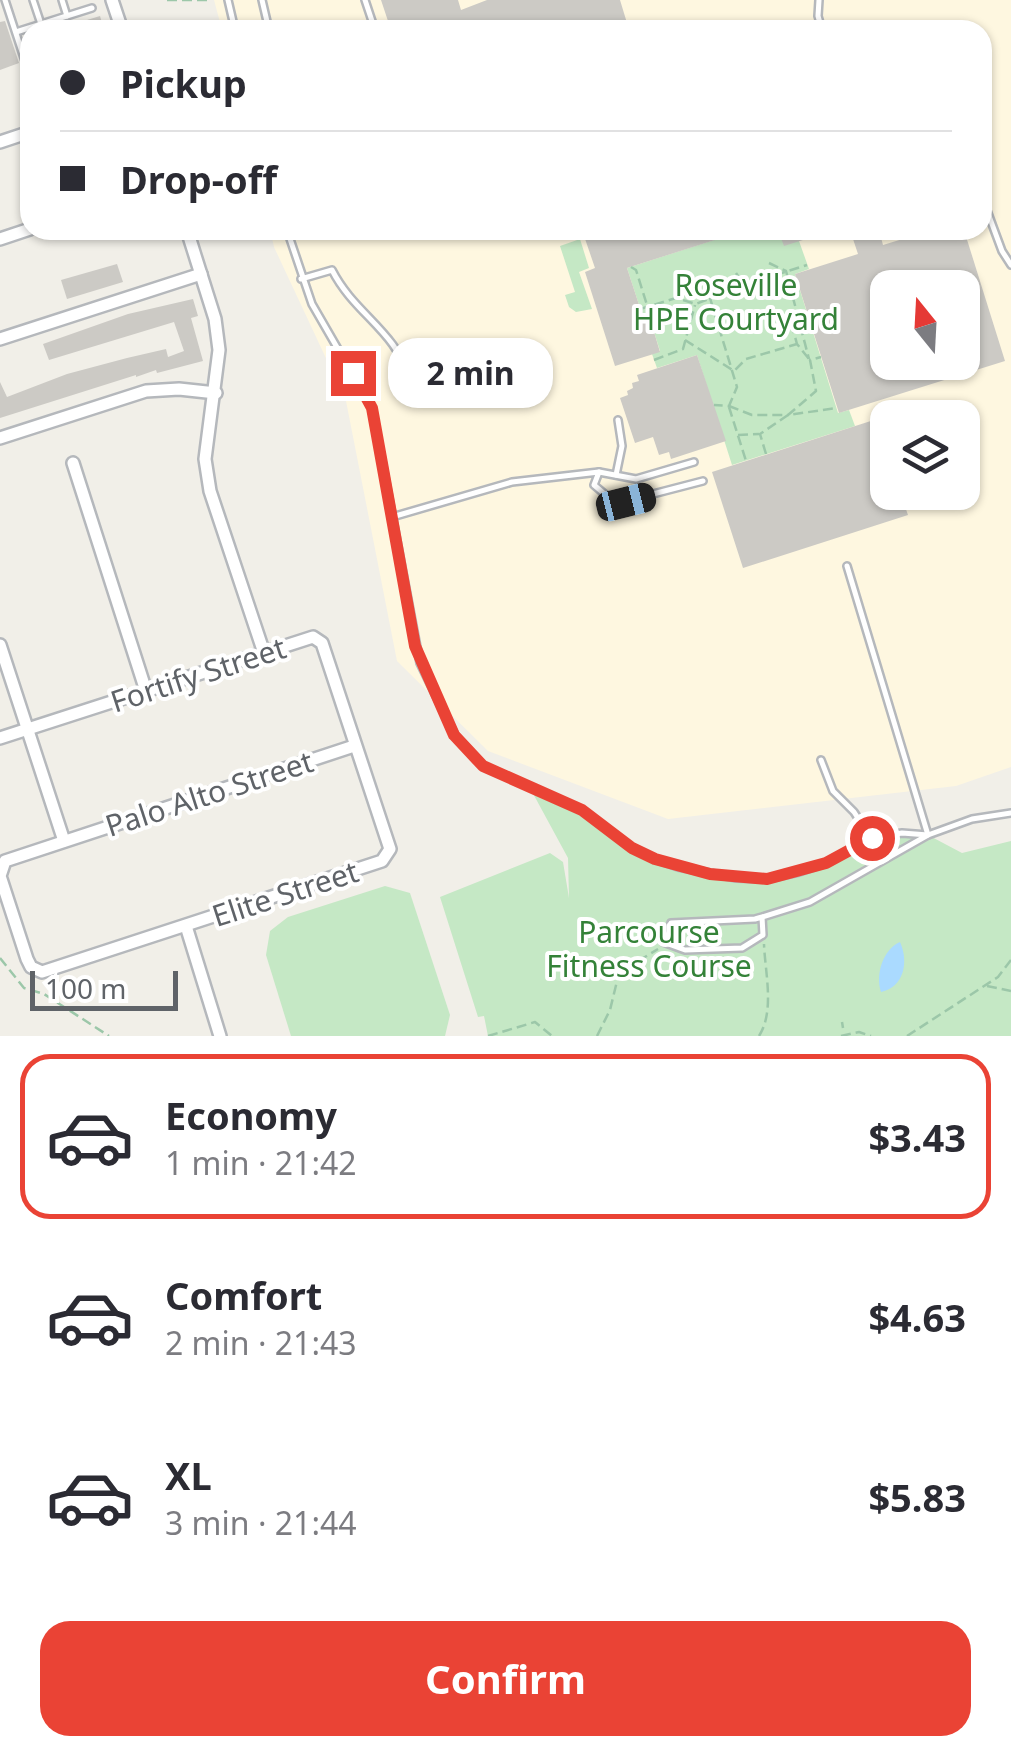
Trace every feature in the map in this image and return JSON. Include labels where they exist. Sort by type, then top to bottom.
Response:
[{"type":"street","points":[[189,240],[215,319],[219,350],[205,459],[210,491],[264,653]]},
{"type":"street","points":[[0,339],[201,274]]},
{"type":"street","points":[[0,438],[146,391],[216,393]]},
{"type":"street","points":[[73,463],[146,691]]},
{"type":"street","name":"Fortify Street","points":[[0,738],[313,637],[322,643],[354,746]]},
{"type":"street","points":[[0,645],[64,840]]},
{"type":"street","name":"Palo Alto Street","points":[[186,926],[42,972],[27,959],[0,868],[8,858],[354,746]]},
{"type":"street","name":"Elite Street","points":[[186,926],[382,861],[390,849],[354,746]]},
{"type":"street","points":[[186,926],[220,1036]]},
{"type":"lane","points":[[5,0],[20,45]]},
{"type":"lane","points":[[62,0],[67,16]]},
{"type":"lane","points":[[54,20],[92,8]]},
{"type":"lane","points":[[0,14],[9,12]]},
{"type":"lane","points":[[16,32],[20,31]]},
{"type":"lane","points":[[992,224],[1011,265]]},
{"type":"lane","points":[[289,240],[312,304],[372,408],[420,662],[454,735],[483,766],[582,810],[632,848],[655,859],[710,874],[767,879],[826,863],[872,838],[902,833],[928,835]]},
{"type":"lane","points":[[302,280],[332,270],[344,290],[397,346],[410,380]]},
{"type":"lane","points":[[616,475],[622,446],[618,420]]},
{"type":"lane","points":[[392,517],[512,482],[599,472],[636,479],[694,462]]},
{"type":"lane","points":[[599,472],[594,485],[607,496],[626,502],[702,481]]},
{"type":"lane","points":[[847,566],[928,835]]},
{"type":"lane","points":[[821,760],[833,791],[872,838]]},
{"type":"lane","points":[[762,916],[763,935],[742,948],[685,950],[662,942],[670,933],[671,923],[726,922],[810,902],[928,835],[972,819],[1011,813]]},
{"type":"path","points":[[167,0],[207,0]]},
{"type":"path","points":[[738,436],[760,434],[816,392],[786,272],[769,263]]},
{"type":"path","points":[[640,308],[676,298],[696,304],[807,265]]},
{"type":"path","points":[[631,267],[636,270],[648,306]]},
{"type":"path","points":[[736,273],[754,292]]},
{"type":"path","points":[[710,298],[738,387],[729,406],[746,461]]},
{"type":"path","points":[[654,360],[682,350],[696,304]]},
{"type":"path","points":[[780,314],[791,322],[798,344],[810,360]]},
{"type":"path","points":[[685,340],[734,371]]},
{"type":"path","points":[[734,371],[746,359],[798,344]]},
{"type":"path","points":[[677,352],[680,360]]},
{"type":"path","points":[[810,360],[821,357]]},
{"type":"path","points":[[714,404],[752,415],[837,408]]},
{"type":"path","points":[[760,434],[766,454]]},
{"type":"path","points":[[759,1036],[767,1006],[763,935]]},
{"type":"path","points":[[596,1036],[610,1010],[619,973],[662,942]]},
{"type":"path","points":[[0,958],[24,988],[44,994],[108,1036]]},
{"type":"path","points":[[907,1036],[985,986],[1005,971],[1011,960]]},
{"type":"path","points":[[985,986],[1011,990]]},
{"type":"path","points":[[488,1036],[535,1022],[552,1036]]},
{"type":"path","points":[[841,1036],[859,1032],[871,1036]]},
{"type":"shaded area","points":[[214,0],[1011,0],[1011,767],[956,786],[668,819],[488,751],[397,661],[346,401],[272,240],[992,240],[992,20],[219,20]]},
{"type":"green space","points":[[580,240],[589,268],[579,272],[592,309],[576,312],[569,307],[565,295],[575,292],[560,246]]},
{"type":"green space","name":"Roseville HPE Courtyard","points":[[714,240],[799,241],[809,269],[795,274],[838,413],[849,410],[855,426],[732,465],[697,355],[657,368],[652,354],[660,351],[649,316],[643,317],[627,268]]},
{"type":"green space","name":"Parcourse Fitness Course","points":[[530,788],[582,810],[632,848],[655,859],[736,878],[767,879],[826,863],[871,838],[902,833],[928,835],[962,853],[1011,841],[1011,1036],[488,1036],[484,1016],[478,1017],[440,897],[550,853],[563,862],[569,898],[568,858]]},
{"type":"green space","points":[[385,886],[410,893],[450,1015],[445,1036],[291,1036],[266,955],[270,931],[288,917]]},
{"type":"water","points":[[900,942],[903,973],[895,985],[881,992],[882,963],[889,950]]},
{"type":"building","points":[[381,0],[458,0],[461,10],[487,0],[620,0],[626,20],[388,20]]},
{"type":"building","points":[[5,21],[19,63],[0,70],[0,22]]},
{"type":"building","points":[[585,240],[715,240],[627,268],[643,317],[649,315],[660,352],[615,366],[585,272],[595,268]]},
{"type":"building","points":[[782,240],[803,240],[784,246]]},
{"type":"building","points":[[853,240],[882,240],[883,245],[899,240],[967,240],[977,270],[870,270],[870,380],[944,380],[870,400],[870,403],[839,413],[795,274],[858,254]]},
{"type":"building","points":[[117,264],[123,282],[67,299],[61,280]]},
{"type":"building","points":[[980,281],[1005,361],[980,369]]},
{"type":"building","points":[[193,299],[198,316],[191,318],[203,361],[136,375],[0,418],[0,382],[7,397],[67,374],[127,358],[166,349],[168,357],[184,351],[174,322],[49,360],[43,344],[128,314]]},
{"type":"building","points":[[697,355],[726,441],[671,459],[669,452],[659,455],[653,437],[635,443],[620,398],[628,395],[632,383],[639,381],[637,375]]},
{"type":"building","points":[[870,421],[870,510],[906,510],[908,515],[743,568],[712,472]]},
{"type":"route","points":[[353,373],[372,408],[415,646],[454,735],[469,754],[503,776],[582,810],[632,848],[678,867],[710,874],[767,879],[800,872],[872,838]]}]
